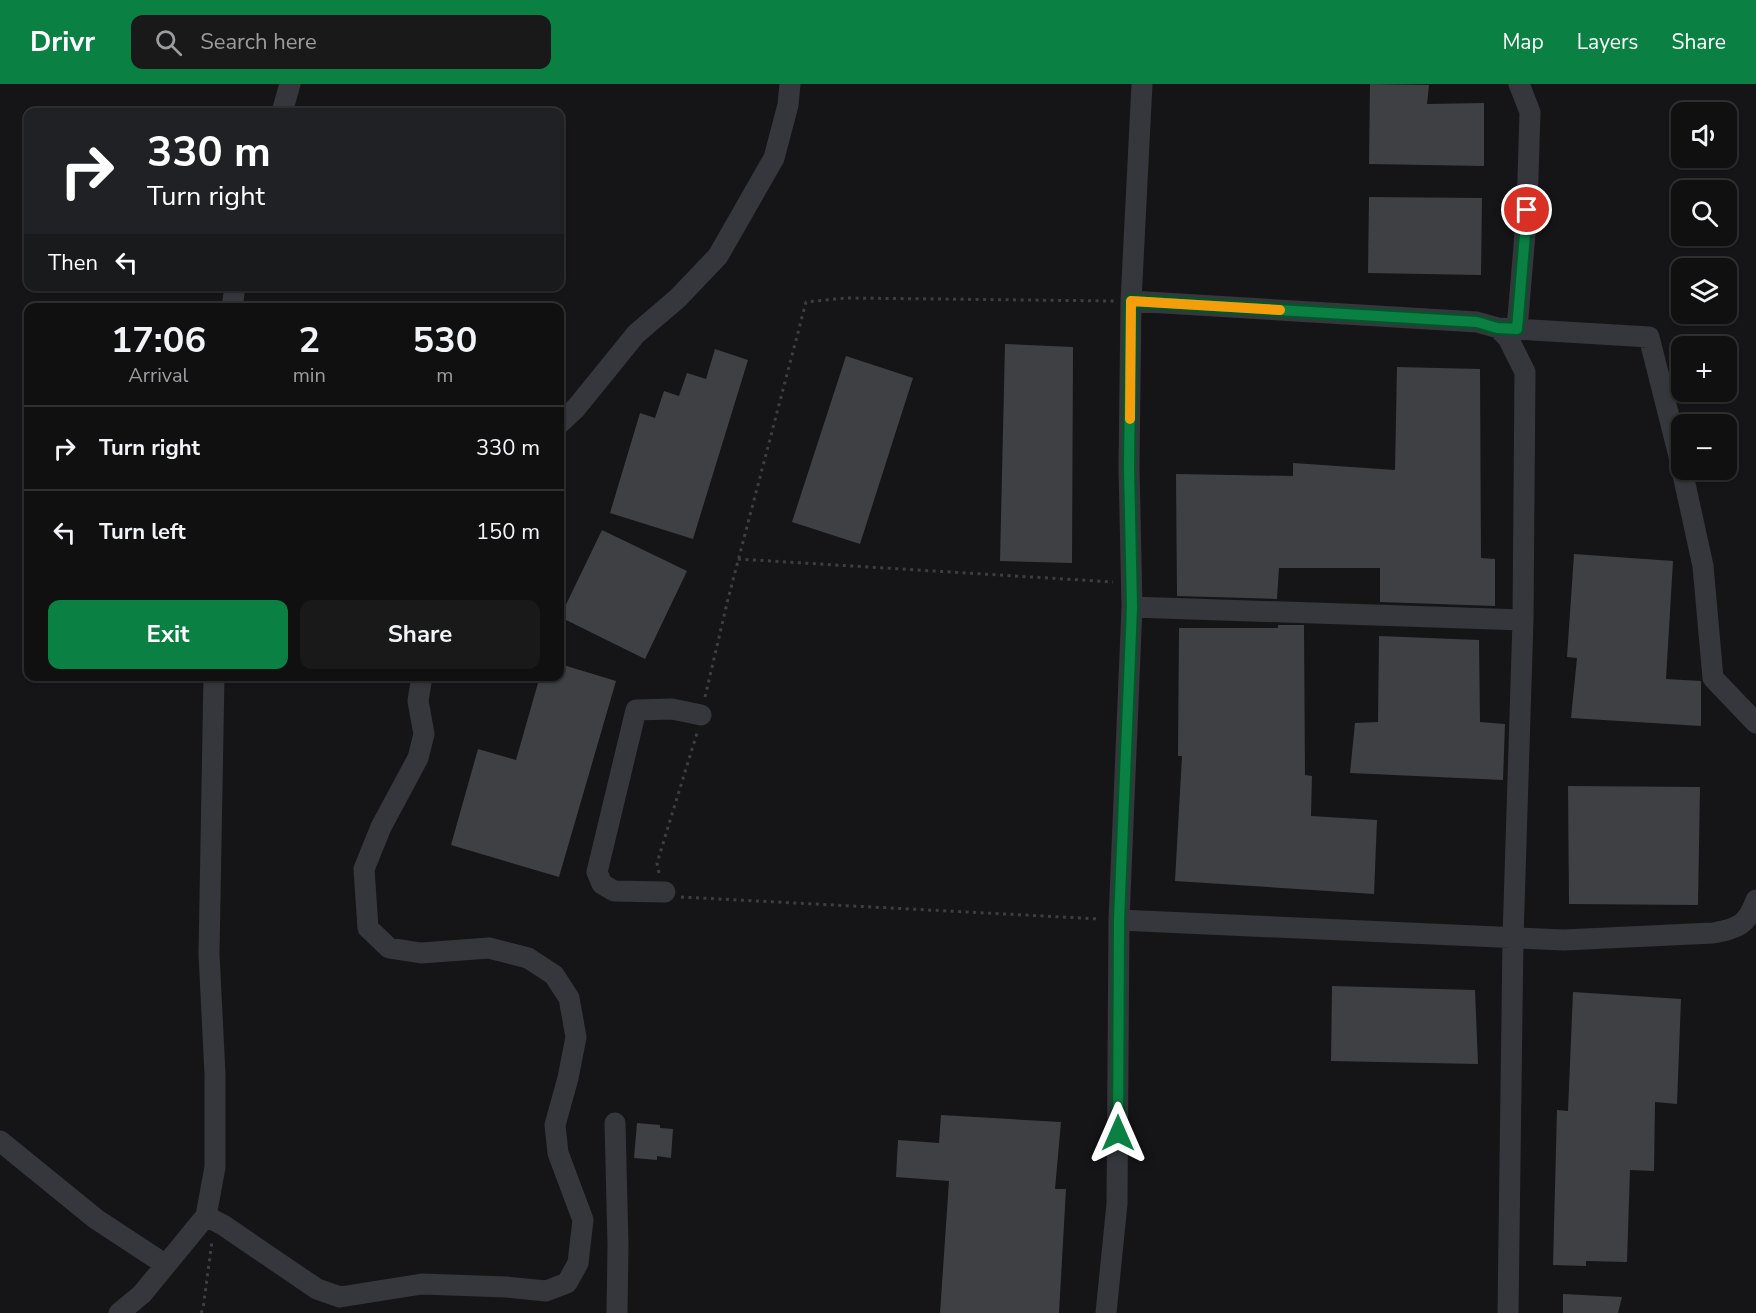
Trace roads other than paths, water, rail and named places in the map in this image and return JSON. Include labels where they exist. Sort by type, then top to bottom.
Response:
[{"type":"street","points":[[283,108],[290,84]]},
{"type":"street","points":[[564,419],[576,408],[636,334],[678,298],[718,256],[774,158],[788,105],[790,84]]},
{"type":"street","points":[[1106,1313],[1117,1204],[1119,920],[1132,607],[1129,467],[1131,301],[1142,84]]},
{"type":"street","points":[[1508,1313],[1513,938],[1523,620],[1525,372],[1508,338],[1507,328],[1527,210],[1530,112],[1519,84]]},
{"type":"street","points":[[1131,301],[1477,322],[1507,328],[1649,337],[1671,425]]},
{"type":"street","points":[[1684,480],[1703,566],[1713,678],[1756,723]]},
{"type":"street","points":[[1132,607],[1523,620]]},
{"type":"street","points":[[119,1313],[142,1294],[206,1216],[215,1167],[215,1074],[209,954],[214,681]]},
{"type":"street","points":[[206,1216],[317,1289],[340,1297],[422,1284],[546,1291],[567,1283],[578,1263],[583,1220],[558,1153],[555,1125],[576,1037],[569,998],[554,975],[528,958],[489,948],[421,953],[389,948],[368,928],[364,869],[381,826],[418,759],[424,734],[418,701],[421,681]]},
{"type":"street","points":[[665,891],[614,891],[602,884],[597,872],[636,710],[672,709],[701,715]]},
{"type":"street","points":[[1119,920],[1564,940],[1713,933],[1746,928],[1756,900]]},
{"type":"street","points":[[615,1123],[617,1313]]},
{"type":"street","points":[[0,1142],[96,1219],[166,1265]]}]
